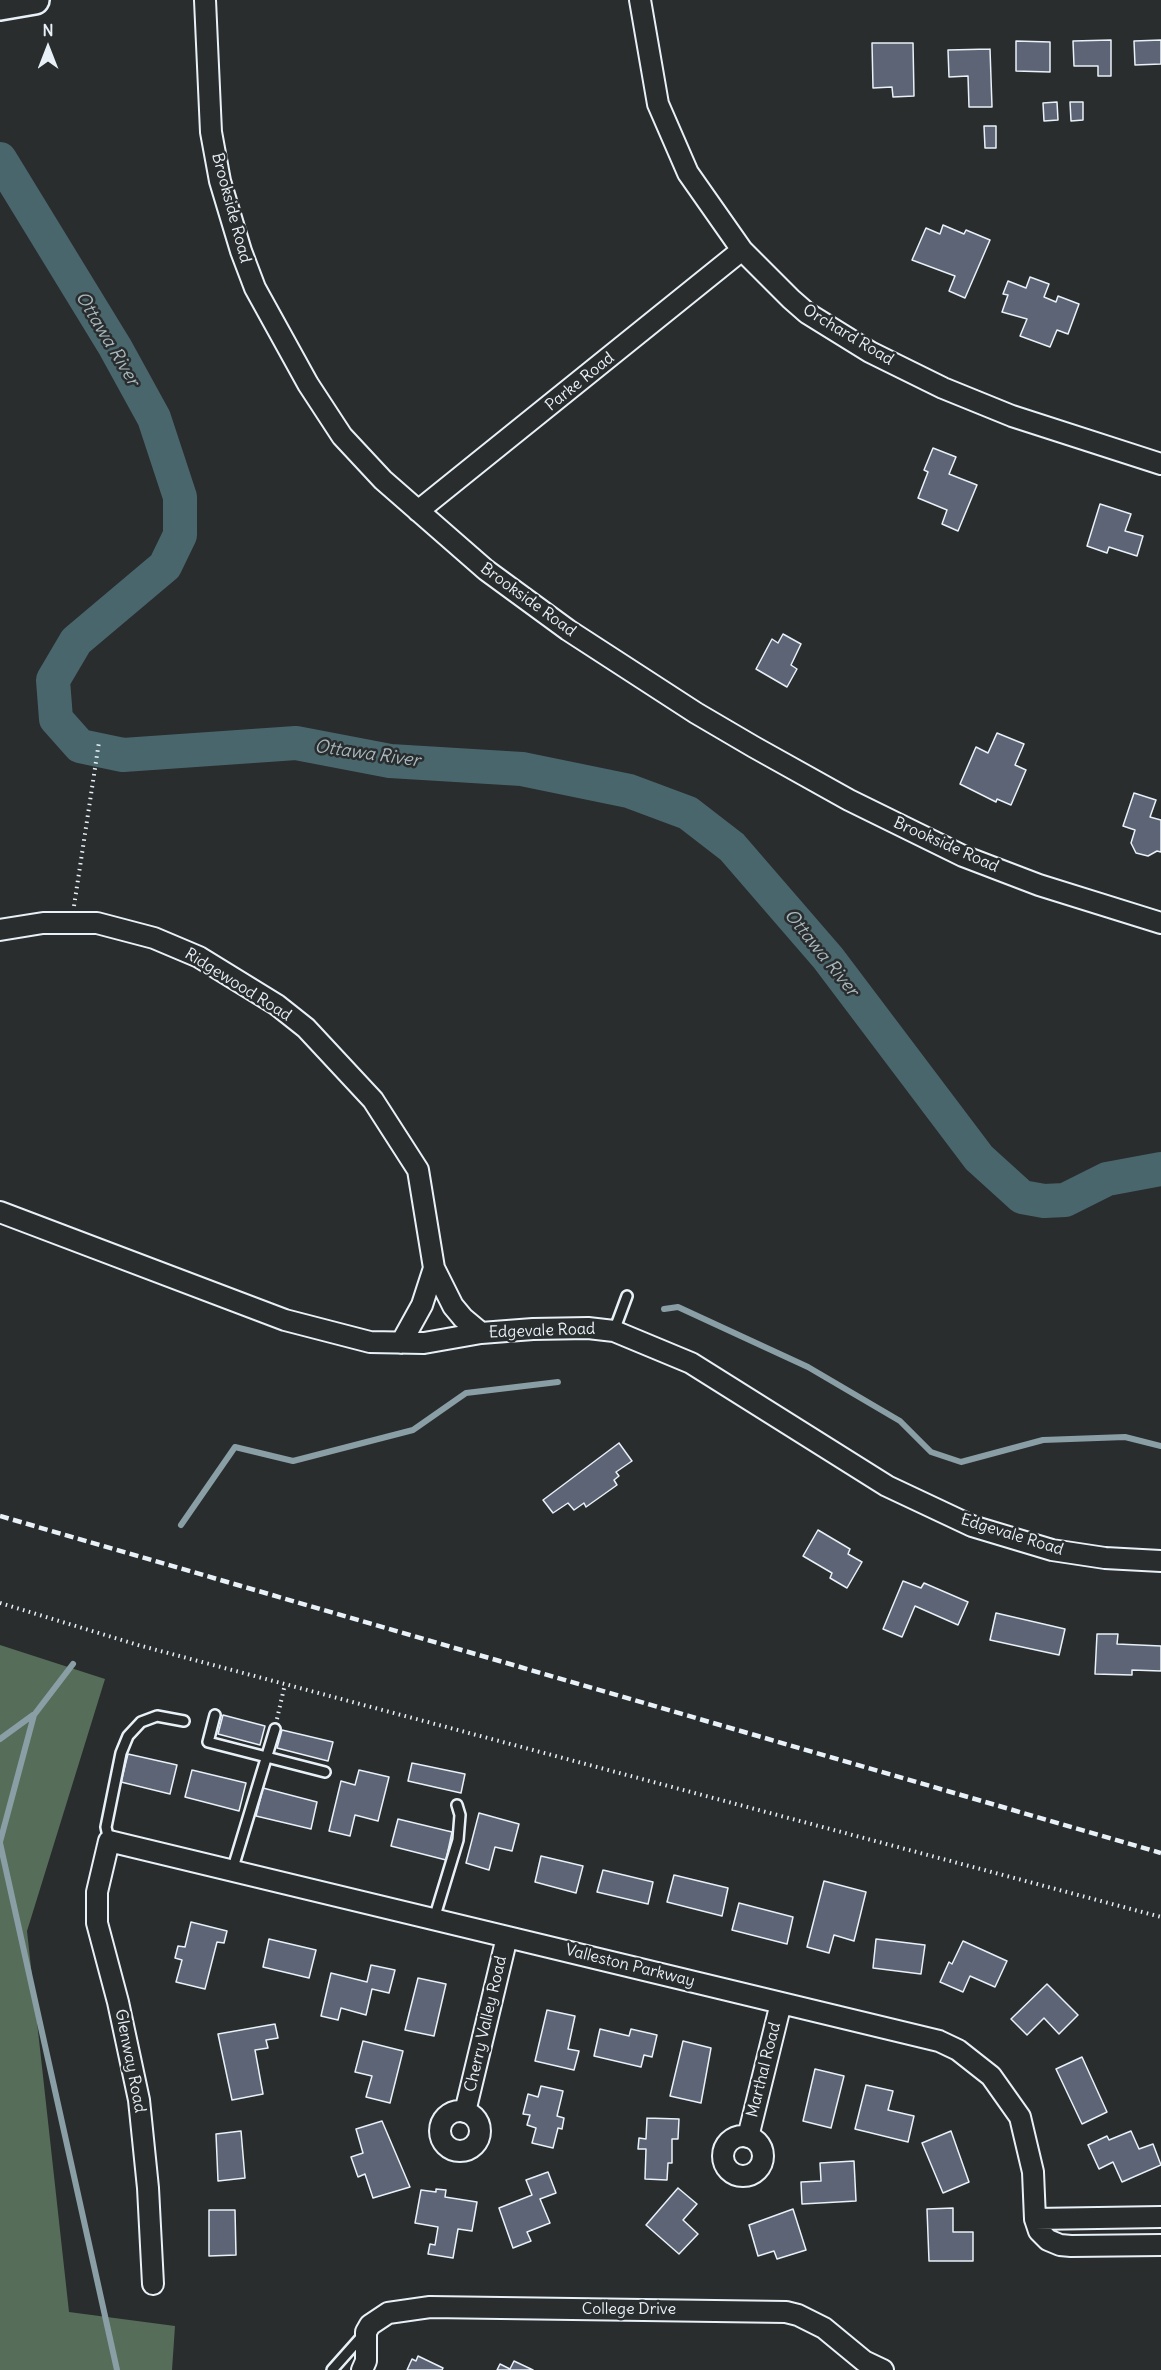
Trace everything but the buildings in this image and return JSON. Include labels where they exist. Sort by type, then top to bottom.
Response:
[{"type":"main road","points":[[2,6],[35,0]]},
{"type":"street","name":"Brookside Road","points":[[205,0],[213,141],[231,219],[255,288],[283,342],[342,436],[383,480],[486,570],[568,630],[696,713],[849,800],[963,856],[1039,885],[1161,923]]},
{"type":"street","name":"Orchard Road","points":[[640,0],[658,104],[688,173],[742,250],[807,313],[870,352],[943,388],[1012,416],[1161,464]]},
{"type":"street","name":"Parke Road","points":[[418,511],[742,250]]},
{"type":"street","name":"Ridgewood Road","points":[[0,930],[43,923],[97,923],[178,947],[277,1005],[306,1028],[372,1100],[418,1170],[434,1268],[453,1306],[481,1333]]},
{"type":"street","name":"Edgevale Road","points":[[0,1212],[285,1320],[370,1342],[424,1343],[481,1333],[533,1329],[588,1328],[614,1331],[691,1363],[887,1486],[972,1526],[1052,1550],[1104,1558],[1161,1561]]},
{"type":"street","name":"Ridgewood Road","points":[[401,1343],[422,1305],[434,1268]]},
{"type":"street","name":"Valleston Parkway","points":[[109,1841],[939,2041],[958,2050],[991,2076],[1016,2110],[1026,2136],[1033,2172],[1035,2219]]},
{"type":"street","name":"Glenway Road","points":[[109,1841],[97,1892],[97,1923],[118,2002],[139,2100],[148,2188],[153,2284]]},
{"type":"street","name":"Cherry Valley Road","points":[[465,2112],[507,1937]]},
{"type":"street","name":"Marthal Road","points":[[748,2137],[781,2003]]},
{"type":"street","points":[[1161,2217],[1035,2219],[1039,2231],[1060,2246],[1161,2245]]},
{"type":"street","name":"College Drive","points":[[366,2332],[377,2319],[388,2313],[430,2307],[771,2310],[798,2315],[825,2328],[864,2361],[883,2370]]},
{"type":"street","points":[[362,2370],[366,2361],[366,2332]]},
{"type":"lane","points":[[614,1331],[627,1296]]},
{"type":"lane","points":[[215,1714],[208,1742],[325,1772]]},
{"type":"lane","points":[[109,1841],[106,1827],[121,1753],[128,1736],[141,1722],[157,1716],[184,1721]]},
{"type":"lane","points":[[232,1871],[274,1729]]},
{"type":"lane","points":[[434,1919],[459,1840],[460,1815],[457,1805]]},
{"type":"lane","name":"College Drive","points":[[332,2370],[366,2332]]},
{"type":"path","points":[[70,923],[99,742]]},
{"type":"path","points":[[0,1603],[138,1645],[1161,1917]]},
{"type":"path","points":[[274,1729],[285,1684]]},
{"type":"green space","points":[[0,1645],[105,1679],[27,1931],[69,2312],[175,2326],[172,2370],[0,2370]]},
{"type":"waterway","name":"Ottawa River","points":[[0,159],[115,347],[154,418],[180,497],[180,535],[165,566],[76,641],[53,680],[56,719],[80,746],[123,755],[296,743],[390,761],[522,769],[629,791],[688,813],[732,847],[828,958],[979,1158],[1022,1197],[1044,1201],[1065,1200],[1107,1179],[1161,1169]]},
{"type":"waterway","points":[[664,1309],[678,1307],[808,1367],[900,1421],[931,1452],[961,1462],[1043,1440],[1125,1437],[1161,1446]]},
{"type":"waterway","points":[[181,1525],[235,1447],[293,1461],[413,1430],[466,1393],[558,1382]]},
{"type":"waterway","points":[[0,1842],[34,1715],[73,1664]]},
{"type":"waterway","points":[[0,1739],[33,1715]]},
{"type":"waterway","points":[[0,1843],[117,2370]]},
{"type":"railway","points":[[0,1516],[1161,1853]]}]
